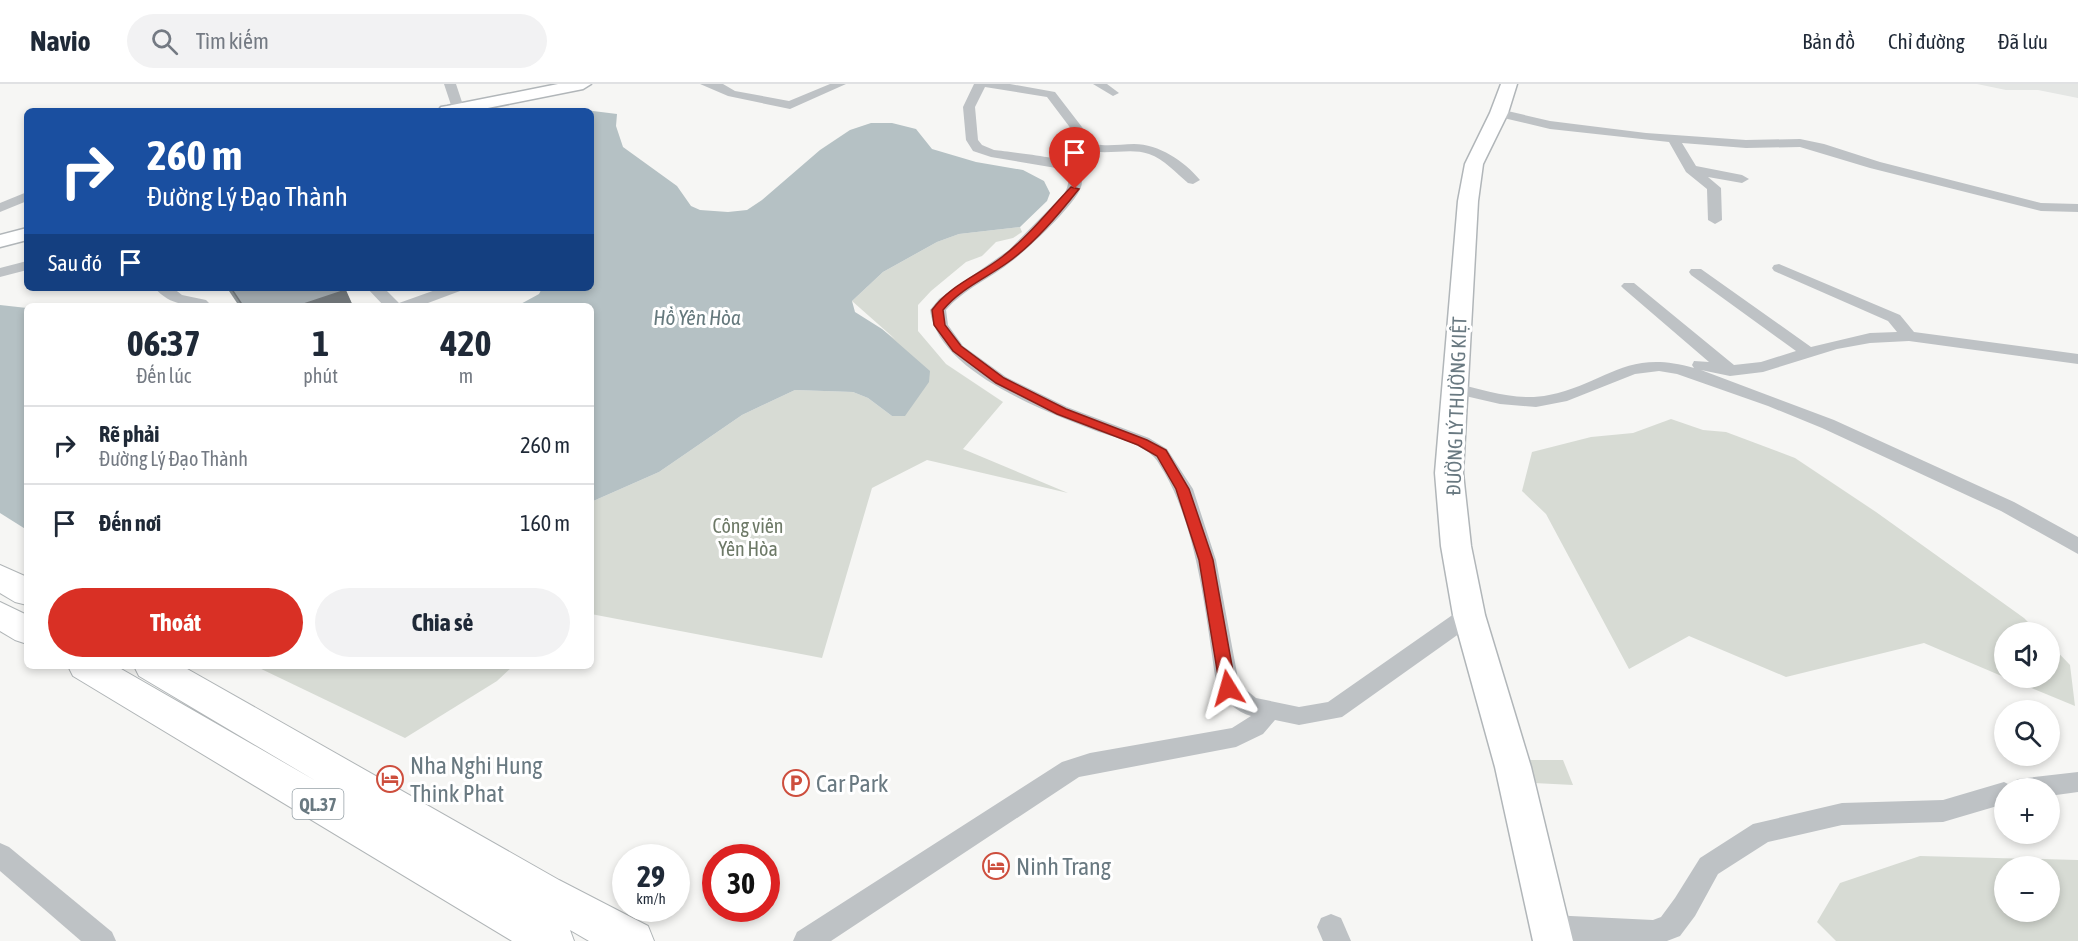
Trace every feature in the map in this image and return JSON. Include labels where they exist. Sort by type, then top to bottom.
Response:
[{"type":"main road","points":[[457,108],[583,84]]},
{"type":"main road","name":"ĐƯỜNG LÝ THƯỜNG KIỆT","points":[[1509,84],[1499,113],[1474,164],[1468,201],[1449,473],[1456,546],[1469,615],[1513,767],[1551,934]]},
{"type":"main road","points":[[0,241],[24,235]]},
{"type":"main road","points":[[0,577],[24,591]]},
{"type":"main road","points":[[0,615],[24,629]]},
{"type":"main road","name":"QL.37","points":[[91,669],[552,941]]},
{"type":"main road","name":"QL.37","points":[[157,669],[544,894],[632,941]]},
{"type":"street","points":[[450,84],[452,108]]},
{"type":"street","points":[[706,84],[718,86],[732,94],[790,105],[840,84]]},
{"type":"street","points":[[980,84],[969,107],[972,140],[977,148],[991,153],[1066,166],[1075,175],[1075,189],[1005,260],[956,291],[944,302],[938,310],[940,325],[957,349],[1000,381],[1061,411],[1143,442],[1161,453],[1183,489],[1206,560],[1228,688],[1249,706],[1299,716],[1334,710],[1469,615]]},
{"type":"street","points":[[988,84],[1051,94],[1090,147],[1104,150],[1150,149],[1193,180]]},
{"type":"street","points":[[1099,84],[1113,93]]},
{"type":"street","points":[[1499,113],[1576,129],[1674,140],[1746,144],[1800,143],[1875,165],[2041,207],[2078,208]]},
{"type":"street","points":[[1674,140],[1691,169],[1714,188],[1715,220]]},
{"type":"street","points":[[1691,169],[1742,179]]},
{"type":"street","points":[[0,208],[24,197]]},
{"type":"street","points":[[0,273],[24,266]]},
{"type":"street","points":[[1779,268],[1894,318],[1909,336]]},
{"type":"street","points":[[1696,272],[1809,353]]},
{"type":"street","points":[[1629,286],[1730,371]]},
{"type":"street","points":[[167,291],[177,299],[201,303]]},
{"type":"street","points":[[177,299],[202,291]]},
{"type":"street","points":[[378,291],[390,303]]},
{"type":"street","points":[[413,303],[447,291]]},
{"type":"street","points":[[1454,388],[1522,402],[1537,402],[1557,399],[1654,363],[1678,362],[1730,371],[1763,367],[1870,338],[1909,336],[2078,359]]},
{"type":"street","points":[[1648,367],[1679,369],[1798,410],[2029,518],[2078,547]]},
{"type":"street","points":[[807,941],[1071,770],[1090,763],[1236,737],[1255,727],[1270,710]]},
{"type":"street","points":[[2060,784],[2078,782]]},
{"type":"street","points":[[1551,934],[1653,933],[1670,927],[1685,907],[1709,866],[1762,831],[1842,814],[1943,811],[1994,796]]},
{"type":"street","points":[[0,855],[87,936]]},
{"type":"shaded area","points":[[1977,84],[2078,84],[2078,98],[2038,90],[2006,90]]},
{"type":"green space","name":"Công viên Yên Hòa","points":[[1020,227],[1022,232],[1013,238],[996,242],[982,256],[966,262],[918,305],[918,331],[946,364],[1003,402],[963,449],[1068,493],[927,460],[872,488],[822,658],[594,615],[594,501],[659,472],[742,415],[795,390],[853,392],[868,398],[892,416],[880,328],[895,339],[852,301],[883,272],[937,242],[959,234]]},
{"type":"green space","points":[[1671,419],[1703,430],[1726,432],[1795,458],[1876,512],[2028,622],[1994,622],[1994,673],[1924,643],[1786,677],[1689,636],[1629,669],[1546,514],[1522,491],[1532,452],[1591,437],[1633,433]]},
{"type":"green space","points":[[2060,655],[2070,665],[2075,706],[2031,688],[2060,688]]},
{"type":"green space","points":[[261,669],[510,669],[497,681],[405,738]]},
{"type":"green space","points":[[1529,760],[1563,760],[1573,785],[1534,783]]},
{"type":"green space","points":[[1920,856],[1994,858],[1994,922],[2060,922],[2060,860],[2078,860],[2078,941],[1836,941],[1817,922],[1840,883]]},
{"type":"water","name":"Hồ Yên Hòa","points":[[594,111],[617,114],[616,126],[623,147],[677,186],[691,206],[700,210],[728,212],[747,210],[820,150],[850,130],[871,123],[892,123],[916,129],[932,149],[976,162],[1023,170],[1044,181],[1050,193],[1047,201],[1020,227],[959,234],[937,242],[883,272],[852,301],[855,312],[882,329],[930,371],[929,382],[905,416],[892,416],[868,398],[853,392],[795,390],[742,415],[659,472],[594,501],[594,303],[522,303],[540,291],[594,291]]},
{"type":"water","points":[[0,305],[24,308],[24,528],[0,513]]},
{"type":"building","points":[[233,291],[343,291],[307,303],[241,303]]},
{"type":"place","name":"Nha Nghi Hung Think Phat","points":[[390,779]]},
{"type":"place","name":"Car Park","points":[[796,783]]},
{"type":"place","name":"Ninh Trang","points":[[996,866]]},
{"type":"route","points":[[1075,189],[1005,260],[956,291],[944,302],[938,310],[940,325],[957,349],[1000,381],[1061,411],[1143,442],[1161,453],[1183,489],[1206,560],[1228,688]]}]
